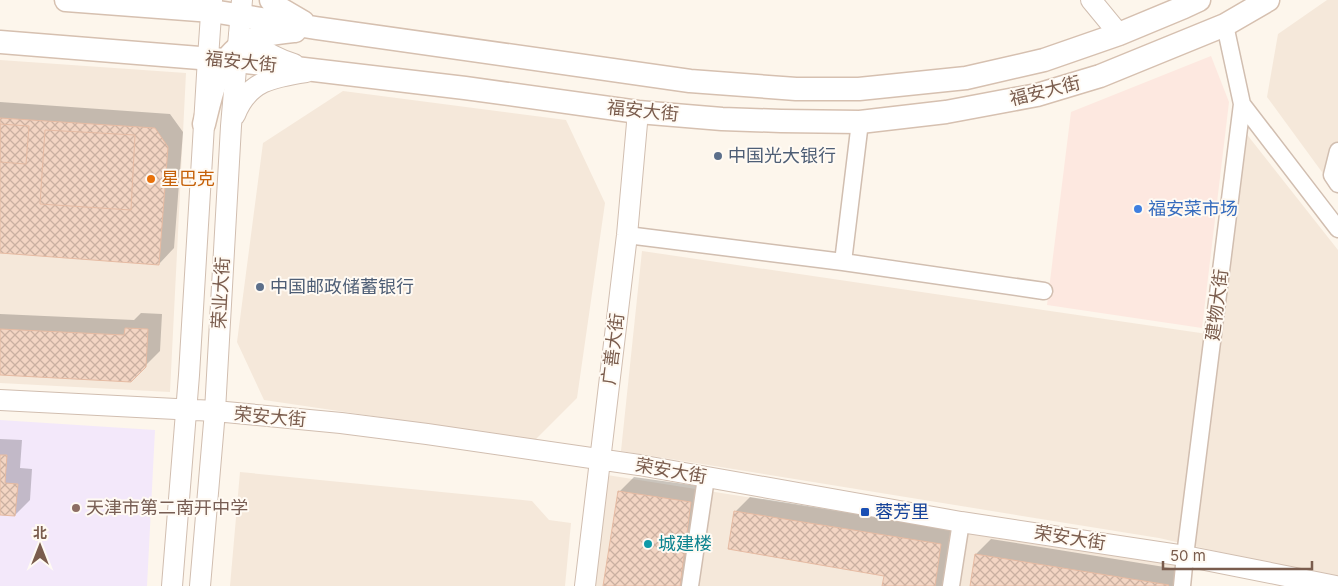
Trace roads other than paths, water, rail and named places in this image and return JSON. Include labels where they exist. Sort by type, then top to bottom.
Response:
[{"type":"main road","name":"福安大街","points":[[66,0],[230,28],[316,70],[638,112],[722,119],[860,122],[946,112],[1037,95],[1100,76],[1225,25],[1268,0]]},
{"type":"main road","points":[[271,0],[279,8],[296,19],[316,28]]},
{"type":"main road","name":"福安大街","points":[[0,42],[230,28],[316,28],[690,80],[796,90],[858,89],[966,78],[1044,60],[1119,34],[1198,0]]},
{"type":"main road","points":[[204,124],[230,28]]},
{"type":"street","points":[[1091,0],[1119,34]]},
{"type":"street","name":"建物大街","points":[[1182,586],[1242,104],[1225,25]]},
{"type":"street","name":"荣业大街","points":[[200,586],[215,412],[231,126],[230,28]]},
{"type":"street","points":[[231,126],[244,97],[262,82],[316,70]]},
{"type":"street","points":[[1242,104],[1338,229]]},
{"type":"street","name":"广善大街","points":[[585,586],[627,235],[638,112]]},
{"type":"street","points":[[843,262],[860,122]]},
{"type":"street","name":"荣业大街","points":[[172,586],[186,410],[204,124]]},
{"type":"street","points":[[1338,151],[1332,175],[1338,184]]},
{"type":"street","points":[[627,235],[843,262],[1044,291]]},
{"type":"street","name":"荣安大街","points":[[0,400],[215,412],[341,423],[418,433],[600,460],[961,522],[1185,556],[1336,586]]},
{"type":"street","points":[[690,586],[706,478]]},
{"type":"street","points":[[951,586],[961,522]]},
{"type":"place","name":"中国光大银行","points":[[718,156]]},
{"type":"place","name":"星巴克","points":[[151,179]]},
{"type":"place","name":"福安菜市场","points":[[1138,209]]},
{"type":"place","name":"中国邮政储蓄银行","points":[[260,287]]},
{"type":"place","name":"天津市第二南开中学","points":[[76,508]]},
{"type":"place","name":"蓉芳里","points":[[865,512]]},
{"type":"place","name":"城建楼","points":[[648,544]]}]
